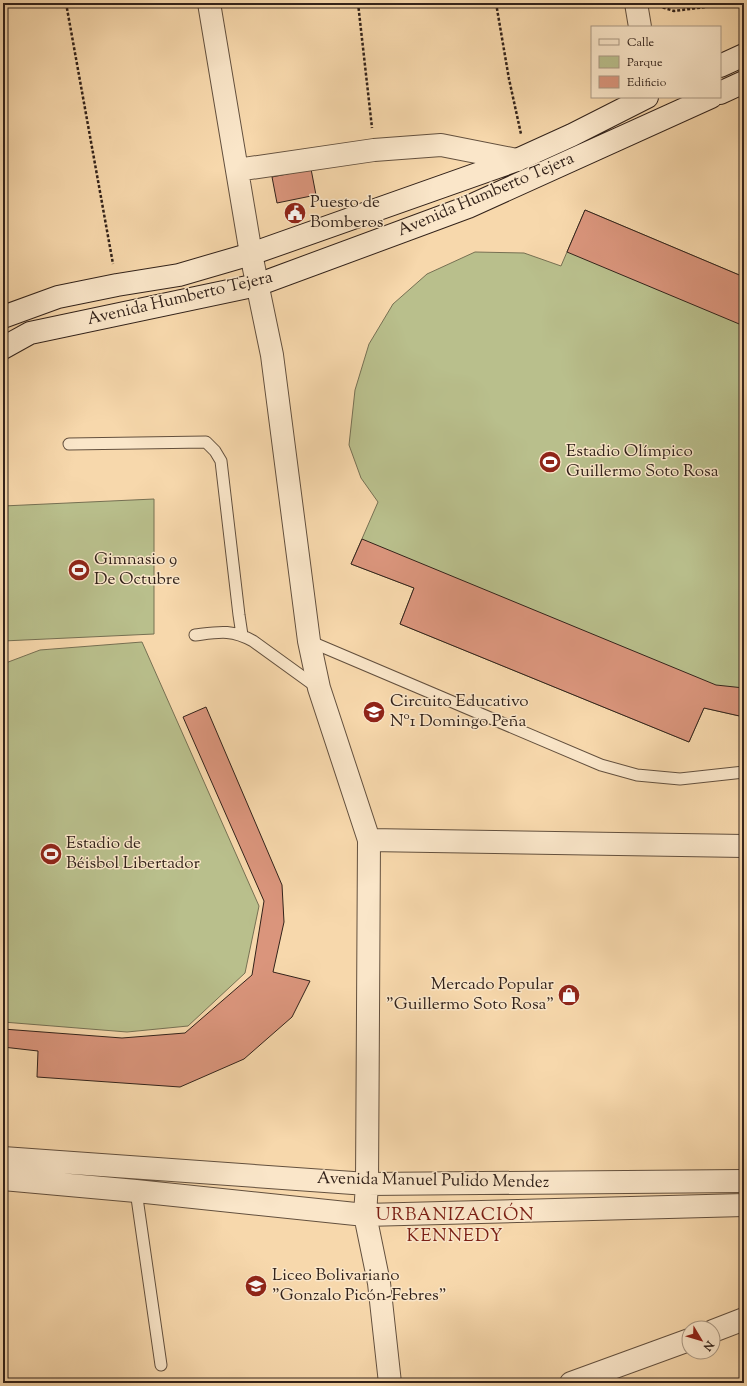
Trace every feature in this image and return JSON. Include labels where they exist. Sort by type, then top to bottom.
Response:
[{"type":"street","points":[[209,3],[251,254],[272,355],[309,641],[319,688],[369,840],[367,1184],[365,1215],[379,1283],[390,1383]]},
{"type":"street","points":[[640,26],[644,4]]},
{"type":"street","points":[[721,66],[744,55]]},
{"type":"street","points":[[721,93],[744,82]]},
{"type":"street","name":"Avenida Humberto Tejera","points":[[3,317],[58,297],[117,285],[179,275],[251,254],[522,158],[572,135],[645,98]]},
{"type":"street","points":[[652,98],[658,120]]},
{"type":"street","name":"Avenida Humberto Tejera","points":[[3,348],[30,333],[257,285],[468,207],[709,98]]},
{"type":"street","points":[[237,170],[374,150],[441,145],[522,158]]},
{"type":"street","points":[[369,840],[744,846]]},
{"type":"street","name":"Avenida Manuel Pulido Mendez","points":[[3,1158],[367,1184],[744,1181]]},
{"type":"street","points":[[3,1179],[136,1191],[365,1215],[744,1205]]},
{"type":"street","points":[[721,1328],[744,1319]]},
{"type":"street","points":[[571,1383],[610,1376],[681,1344]]},
{"type":"lane","points":[[69,444],[206,442],[215,451],[221,461],[242,635]]},
{"type":"lane","points":[[194,635],[226,632],[242,635],[319,688]]},
{"type":"lane","points":[[309,641],[601,765],[637,775],[680,779],[744,772]]},
{"type":"lane","points":[[145,1168],[136,1191],[161,1365]]},
{"type":"path","points":[[66,3],[117,285]]},
{"type":"path","points":[[358,3],[374,150]]},
{"type":"path","points":[[496,3],[522,158]]},
{"type":"path","points":[[644,4],[674,10],[736,3]]},
{"type":"green space","name":"Estadio Olímpico Guillermo Soto Rosa","points":[[585,210],[744,277],[744,717],[704,708],[689,742],[400,624],[414,588],[351,564],[378,502],[361,478],[349,445],[355,390],[369,344],[393,304],[427,274],[475,252],[524,253],[561,266]]},
{"type":"green space","name":"Gimnasio 9 De Octubre","points":[[154,499],[154,634],[3,641],[3,506]]},
{"type":"green space","points":[[142,642],[259,906],[245,973],[188,1026],[127,1032],[3,1022],[3,664],[40,650]]},
{"type":"building","points":[[311,169],[316,195],[277,203],[272,177]]},
{"type":"building","points":[[585,210],[744,277],[744,326],[567,252]]},
{"type":"building","points":[[362,539],[716,685],[744,688],[744,717],[704,708],[689,742],[400,624],[414,588],[351,564]]},
{"type":"building","points":[[206,707],[282,885],[284,922],[273,972],[310,981],[292,1017],[244,1059],[180,1087],[37,1077],[38,1051],[3,1047],[3,1029],[122,1038],[185,1033],[252,975],[264,901],[183,717]]},
{"type":"place","name":"Puesto de Bomberos","points":[[295,213]]},
{"type":"place","name":"Estadio Olímpico Guillermo Soto Rosa","points":[[550,462]]},
{"type":"place","name":"Gimnasio 9 De Octubre","points":[[79,570]]},
{"type":"place","name":"Circuito Educativo Nº1 Domingo Peña","points":[[374,712]]},
{"type":"place","name":"Estadio de Béisbol Libertador","points":[[51,854]]},
{"type":"place","name":"Mercado Popular \"Guillermo Soto Rosa\"","points":[[569,995]]},
{"type":"place","name":"Liceo Bolivariano \"Gonzalo Picón-Febres\"","points":[[256,1286]]},
{"type":"district","name":"URBANIZACIÓN KENNEDY","points":[[455,1226]]}]
